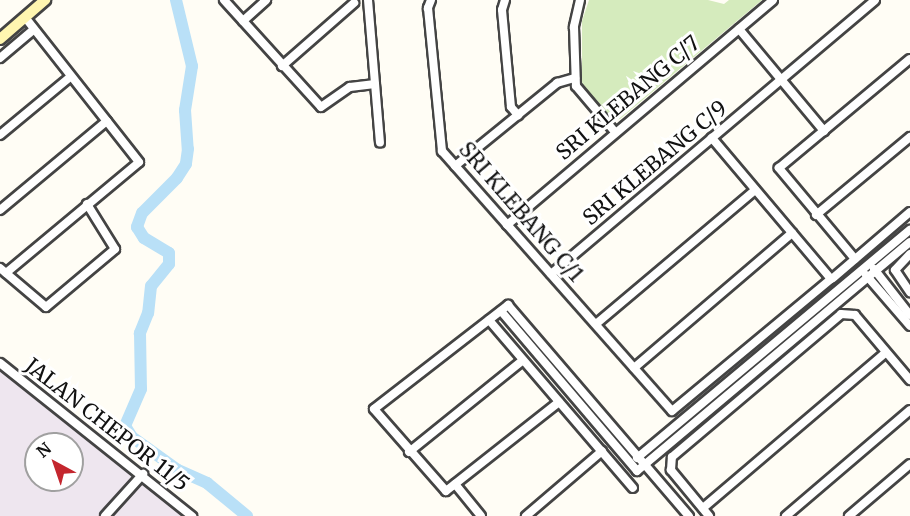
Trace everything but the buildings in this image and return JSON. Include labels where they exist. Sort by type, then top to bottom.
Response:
[{"type":"street","points":[[1,37],[45,0]]},
{"type":"street","points":[[225,0],[321,107],[350,87],[375,84]]},
{"type":"street","points":[[243,21],[266,0]]},
{"type":"street","points":[[368,0],[380,142]]},
{"type":"street","name":"SRI KLEBANG C/1","points":[[430,0],[428,8],[440,145],[455,166],[672,411],[831,279],[792,233]]},
{"type":"street","points":[[505,0],[502,10],[511,107],[518,115]]},
{"type":"street","points":[[580,0],[574,18],[574,78],[579,90],[615,132]]},
{"type":"street","name":"SRI KLEBANG C/7","points":[[507,225],[773,0]]},
{"type":"street","name":"SRI KLEBANG C/9","points":[[551,274],[875,0]]},
{"type":"street","points":[[282,66],[354,3]]},
{"type":"street","points":[[25,18],[32,31],[139,162],[3,271],[46,307],[114,251],[115,246],[87,204]]},
{"type":"street","points":[[739,29],[824,131]]},
{"type":"street","points":[[0,58],[32,31]]},
{"type":"street","points":[[855,259],[780,173],[781,166],[910,59]]},
{"type":"street","points":[[0,135],[70,77]]},
{"type":"street","points":[[455,166],[557,83],[574,78]]},
{"type":"street","points":[[0,210],[107,121]]},
{"type":"street","points":[[816,215],[910,137]]},
{"type":"street","points":[[634,368],[792,233],[712,138]]},
{"type":"street","points":[[596,324],[755,190]]},
{"type":"street","points":[[832,278],[910,212]]},
{"type":"street","points":[[630,463],[910,230]]},
{"type":"street","points":[[501,311],[637,471],[910,242]]},
{"type":"street","points":[[910,254],[895,270],[910,292]]},
{"type":"street","points":[[870,264],[910,315]]},
{"type":"street","points":[[862,271],[910,326]]},
{"type":"street","points":[[559,402],[446,491],[409,452],[374,409],[508,305],[689,516]]},
{"type":"street","points":[[709,516],[671,470],[669,464],[680,450],[841,314],[855,315],[910,380]]},
{"type":"street","points":[[489,320],[633,488]]},
{"type":"street","points":[[703,508],[886,352]]},
{"type":"street","points":[[409,452],[523,360]]},
{"type":"street","name":"JALAN CHEPOR 11/5","points":[[0,363],[143,474],[192,516]]},
{"type":"street","points":[[786,516],[910,410]]},
{"type":"street","points":[[526,516],[602,452]]},
{"type":"street","points":[[849,516],[910,464]]},
{"type":"street","points":[[105,516],[143,474]]},
{"type":"street","points":[[455,484],[481,516]]},
{"type":"shaded area","points":[[0,363],[192,516],[0,516]]},
{"type":"green space","points":[[589,0],[708,0],[724,4],[729,0],[762,0],[620,119],[611,120],[586,93],[582,82],[582,21]]},
{"type":"waterway","points":[[176,0],[192,66],[185,110],[188,149],[186,164],[177,178],[142,213],[137,227],[144,238],[169,253],[169,264],[151,286],[148,313],[140,333],[141,389],[125,426],[132,437],[178,470],[207,483],[247,516]]}]
